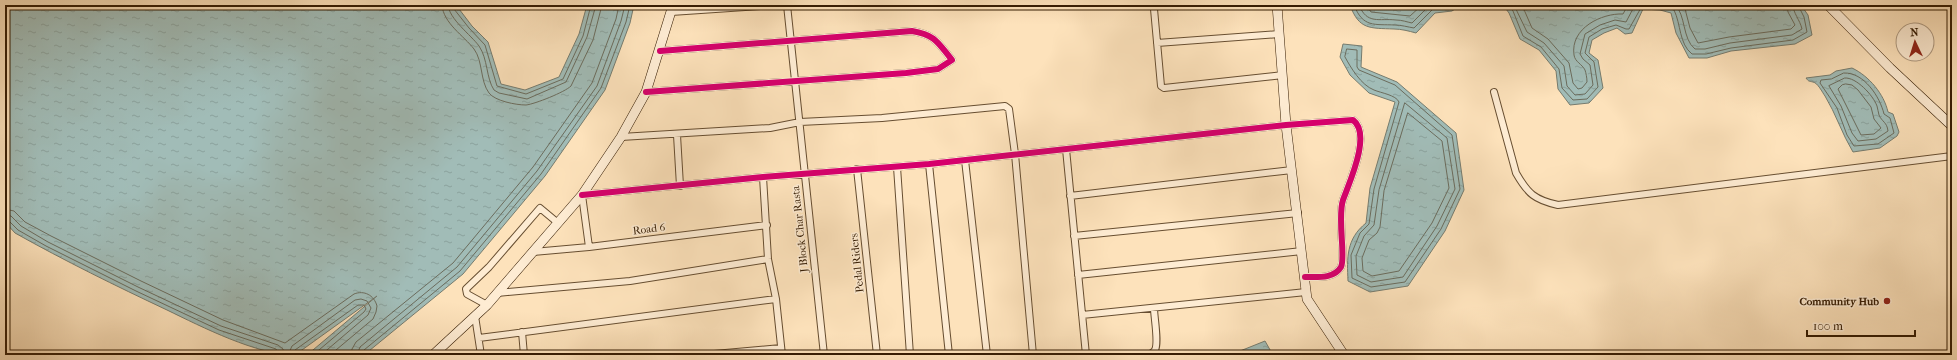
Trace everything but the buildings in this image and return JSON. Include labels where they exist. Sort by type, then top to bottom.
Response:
[{"type":"street","points":[[433,355],[487,305],[582,196],[621,137],[646,92],[672,9],[775,5]]},
{"type":"street","name":"J Block Char Rasta","points":[[788,5],[824,355]]},
{"type":"street","points":[[1155,5],[1154,9],[1160,83],[1164,88],[1283,75]]},
{"type":"street","points":[[1277,5],[1286,125],[1307,295],[1344,355]]},
{"type":"street","points":[[1828,5],[1890,68],[1952,126]]},
{"type":"street","points":[[646,92],[796,83],[924,71],[938,69],[952,60],[936,39],[912,31],[791,42],[660,51]]},
{"type":"street","points":[[1157,43],[1279,34]]},
{"type":"street","points":[[1494,92],[1516,173],[1522,184],[1531,196],[1544,202],[1558,205],[1952,156]]},
{"type":"street","points":[[621,137],[770,128],[800,122],[882,118],[1005,106],[1009,109],[1015,154],[1033,355]]},
{"type":"street","points":[[582,196],[857,169],[929,164],[1348,119],[1357,123],[1359,130],[1359,156],[1341,208],[1342,265],[1337,272],[1331,275],[1304,277]]},
{"type":"street","points":[[677,134],[680,186]]},
{"type":"street","points":[[1066,149],[1086,355]]},
{"type":"street","points":[[965,160],[987,355]]},
{"type":"street","points":[[929,164],[949,355]]},
{"type":"street","points":[[897,167],[910,355]]},
{"type":"street","name":"Pedal Riders","points":[[857,169],[877,355]]},
{"type":"street","points":[[1070,196],[1292,170]]},
{"type":"street","points":[[703,355],[781,352],[776,299],[768,259],[763,178]]},
{"type":"street","points":[[582,196],[589,247]]},
{"type":"street","points":[[487,305],[467,294],[466,289],[489,267],[540,208],[558,223]]},
{"type":"street","points":[[1074,236],[1298,213]]},
{"type":"street","name":"Road 6","points":[[533,252],[589,247],[766,225]]},
{"type":"street","points":[[1078,274],[1302,252]]},
{"type":"street","points":[[497,293],[630,281],[768,259]]},
{"type":"street","points":[[1082,315],[1307,295]]},
{"type":"street","points":[[479,338],[776,299]]},
{"type":"street","points":[[1143,355],[1150,354],[1154,351],[1156,345],[1154,308]]},
{"type":"street","points":[[476,316],[481,355]]},
{"type":"street","points":[[522,332],[524,355]]},
{"type":"green space","points":[[7,352],[39,355],[5,355]]},
{"type":"water","points":[[5,5],[456,5],[472,26],[488,42],[501,84],[525,90],[559,77],[579,34],[587,5],[634,5],[630,23],[605,90],[545,176],[463,274],[364,355],[307,355],[377,296],[295,355],[280,354],[247,345],[196,324],[15,233],[5,222]]},
{"type":"water","points":[[1350,5],[1461,5],[1452,11],[1435,13],[1416,33],[1399,29],[1372,28],[1366,26],[1357,19]]},
{"type":"water","points":[[1503,5],[1801,5],[1808,15],[1812,35],[1795,44],[1731,51],[1707,58],[1689,58],[1676,33],[1671,13],[1660,10],[1643,9],[1632,33],[1625,34],[1617,28],[1592,40],[1589,53],[1598,60],[1603,88],[1589,103],[1570,105],[1558,89],[1556,71],[1539,50],[1520,39],[1509,13]]},
{"type":"water","points":[[1343,44],[1362,46],[1361,67],[1397,82],[1456,133],[1464,190],[1445,231],[1408,286],[1370,292],[1348,281],[1349,249],[1351,242],[1359,229],[1366,223],[1370,188],[1395,102],[1369,93],[1350,75],[1340,57]]},
{"type":"water","points":[[1852,68],[1858,71],[1875,86],[1886,105],[1888,112],[1893,114],[1899,132],[1897,136],[1880,148],[1853,152],[1820,88],[1817,84],[1808,81],[1806,78],[1830,75],[1836,71]]},
{"type":"water","points":[[1265,341],[1273,355],[1230,355]]},
{"type":"cycle path","points":[[646,92],[906,73],[938,69],[952,60],[940,44],[932,37],[912,31],[660,51]]},
{"type":"cycle path","points":[[582,195],[763,177],[929,164],[1286,125],[1353,120],[1358,127],[1360,147],[1354,171],[1341,208],[1343,255],[1341,267],[1334,274],[1320,277],[1305,277]]},
{"type":"place","name":"Community Hub","points":[[1887,301]]}]
